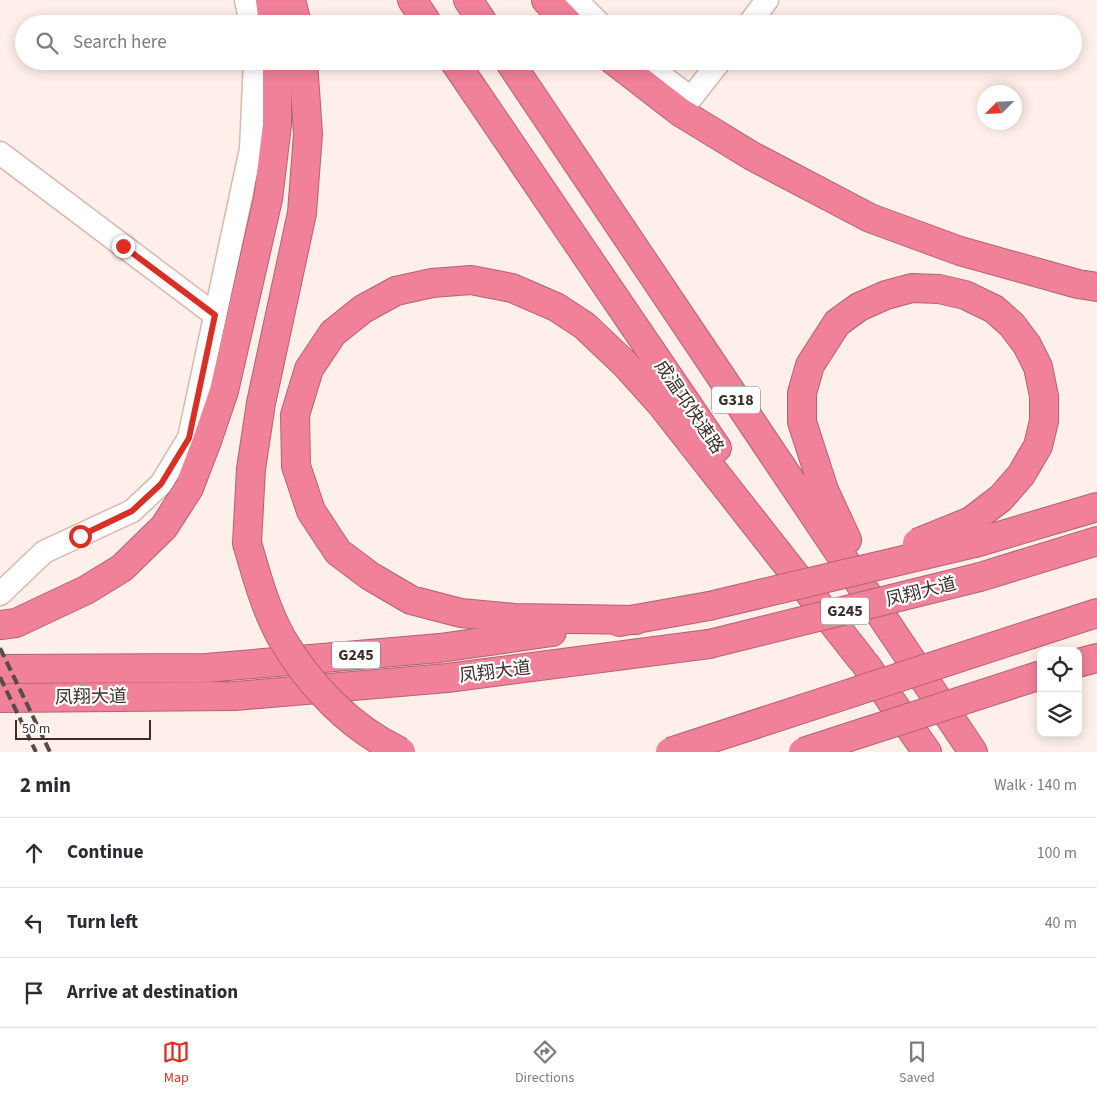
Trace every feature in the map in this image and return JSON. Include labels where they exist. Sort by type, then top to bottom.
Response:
[{"type":"highway","points":[[270,0],[272,15]]},
{"type":"highway","points":[[291,0],[295,15]]},
{"type":"highway","points":[[412,0],[422,15]]},
{"type":"highway","points":[[468,0],[478,15]]},
{"type":"highway","points":[[546,0],[560,15]]},
{"type":"highway","points":[[0,625],[16,623],[86,590],[122,568],[164,527],[189,488],[208,441],[224,391],[268,199],[277,125],[277,70]]},
{"type":"highway","points":[[304,70],[308,134],[302,213],[261,403],[251,469],[247,543],[261,590],[281,636],[311,681],[345,716],[383,744],[401,752]]},
{"type":"highway","name":"成温邛快速路","points":[[460,70],[926,752]]},
{"type":"highway","name":"G318","points":[[515,70],[971,747]]},
{"type":"highway","points":[[629,70],[685,105],[752,156],[870,218],[960,251],[1078,284],[1097,287]]},
{"type":"highway","points":[[636,620],[515,618],[461,613],[411,600],[370,576],[338,552],[311,511],[296,466],[295,415],[308,369],[333,334],[362,309],[396,291],[432,283],[471,280],[512,288],[556,307],[585,326],[625,364],[661,404],[862,660]]},
{"type":"highway","points":[[885,621],[824,490],[802,422],[802,393],[810,365],[837,324],[858,307],[886,294],[912,288],[939,289],[965,296],[994,309],[1012,325],[1038,367],[1044,404],[1044,420],[1038,446],[1021,475],[973,532]]},
{"type":"highway","name":"G245","points":[[973,532],[1097,507]]},
{"type":"highway","name":"凤翔大道","points":[[0,669],[216,667],[440,648],[636,620],[709,606],[828,578],[973,532]]},
{"type":"highway","name":"凤翔大道","points":[[0,698],[235,696],[447,678],[709,644],[980,577],[1097,541]]},
{"type":"highway","points":[[670,752],[1097,613]]},
{"type":"highway","points":[[1082,662],[1097,658]]},
{"type":"highway","points":[[803,752],[1037,676]]},
{"type":"street","points":[[246,0],[249,15]]},
{"type":"street","points":[[576,0],[591,15]]},
{"type":"street","points":[[756,15],[767,0]]},
{"type":"street","points":[[0,594],[44,552],[132,511],[161,484],[189,438],[251,149],[255,70]]},
{"type":"street","points":[[651,70],[685,105],[713,70]]},
{"type":"street","points":[[0,153],[215,315]]},
{"type":"railway","points":[[0,648],[50,752]]},
{"type":"railway","points":[[0,677],[36,752]]},
{"type":"route","points":[[80,536],[132,511],[161,484],[189,438],[215,315],[123,246]]}]
